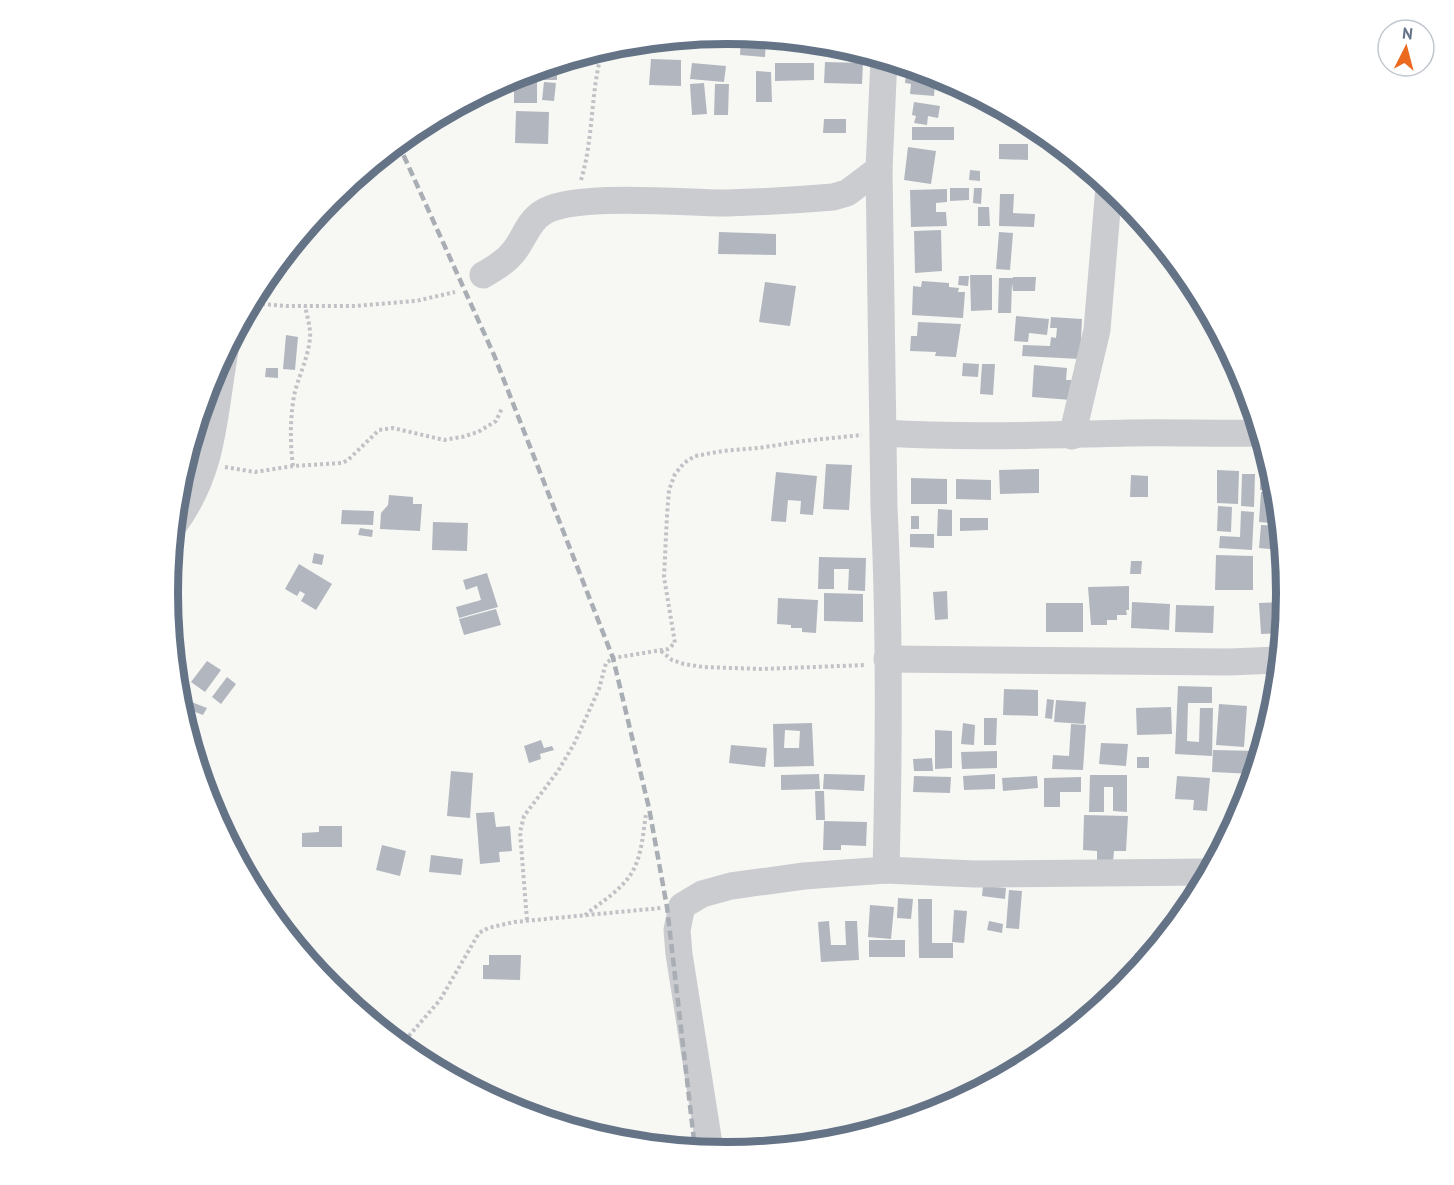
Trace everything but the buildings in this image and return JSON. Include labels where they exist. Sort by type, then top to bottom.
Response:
[{"type":"street","points":[[884,67],[879,169],[887,662],[886,870]]},
{"type":"street","points":[[483,275],[507,259],[516,249],[532,222],[542,213],[554,207],[589,201],[727,202],[833,197],[847,194],[879,169]]},
{"type":"street","points":[[1072,436],[1097,330],[1108,198]]},
{"type":"street","points":[[185,506],[198,486],[207,463],[220,382]]},
{"type":"street","points":[[884,433],[1072,436],[1127,433],[1252,433]]},
{"type":"street","points":[[887,662],[1271,660]]},
{"type":"street","points":[[709,1141],[677,930],[682,906],[702,894],[731,886],[804,876],[886,870],[974,874],[1199,872]]},
{"type":"path","points":[[573,203],[586,159],[601,58]]},
{"type":"path","points":[[261,304],[356,306],[416,301],[455,292]]},
{"type":"path","points":[[293,466],[290,442],[291,419],[310,336],[305,306]]},
{"type":"path","points":[[207,463],[255,472],[293,466],[342,463],[379,430],[386,428],[444,440],[462,437],[478,432],[496,421],[502,408]]},
{"type":"path","points":[[527,920],[520,832],[524,816],[558,771],[574,744],[599,688],[606,663],[613,658],[669,649],[675,643],[664,577],[669,490],[675,474],[684,463],[695,456],[803,441],[884,433]]},
{"type":"path","points":[[661,651],[672,660],[703,667],[761,669],[887,662]]},
{"type":"path","points":[[584,916],[614,892],[632,873],[637,862],[646,814]]},
{"type":"path","points":[[407,1038],[440,1000],[479,933],[488,928],[527,920],[682,906]]},
{"type":"railway","points":[[402,151],[494,355],[613,658],[649,808],[667,907],[694,1140]]}]
